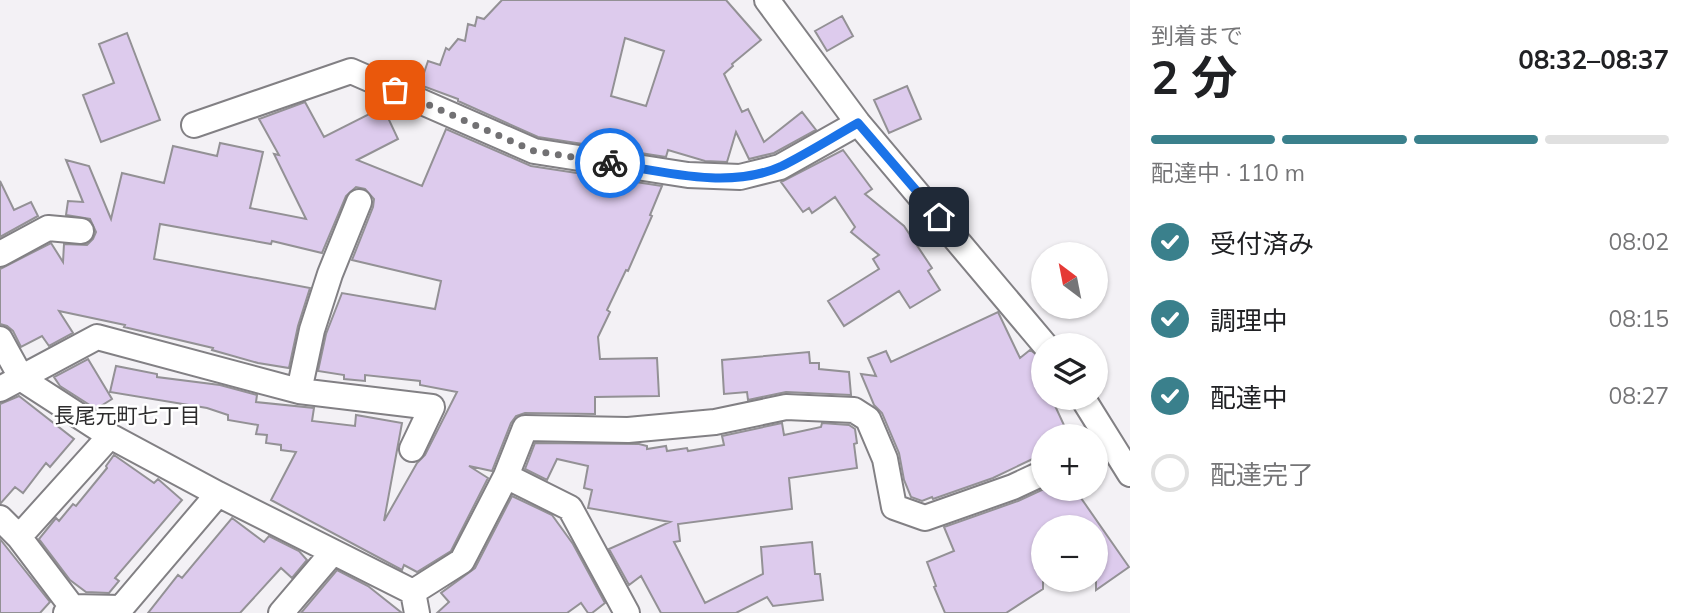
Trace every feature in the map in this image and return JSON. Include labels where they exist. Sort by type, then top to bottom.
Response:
[{"type":"street","points":[[767,0],[858,123],[1035,333]]},
{"type":"street","points":[[194,125],[351,71],[534,151],[688,176],[740,177],[780,167],[858,123]]},
{"type":"street","points":[[299,391],[319,308],[359,202]]},
{"type":"street","points":[[0,254],[48,228],[81,231]]},
{"type":"street","points":[[11,384],[97,337],[299,391],[432,407],[412,449]]},
{"type":"street","points":[[0,339],[11,384],[333,552],[415,602],[462,561],[506,475],[525,428],[628,430],[715,422],[786,407],[854,410],[868,419],[885,459],[894,507],[925,517],[1031,478]]},
{"type":"street","points":[[19,537],[110,436]]},
{"type":"street","points":[[1108,450],[1130,474]]},
{"type":"street","points":[[506,475],[570,508],[627,613]]},
{"type":"street","points":[[0,518],[19,537],[69,610],[121,608],[218,494]]},
{"type":"street","points":[[281,613],[333,552]]},
{"type":"building","points":[[502,0],[726,0],[761,40],[724,74],[742,112],[748,109],[764,142],[802,112],[816,130],[774,153],[749,159],[736,132],[727,162],[705,161],[668,150],[666,157],[538,137],[458,99],[420,85],[428,61],[440,65],[446,48],[449,50],[458,39],[465,41],[468,24],[475,26],[477,17],[484,19]],"holes":[[[625,38],[664,51],[646,106],[611,96]]]},
{"type":"building","points":[[842,16],[853,36],[827,51],[815,31]]},
{"type":"building","points":[[127,33],[160,120],[101,142],[83,95],[114,83],[99,44]]},
{"type":"building","points":[[907,86],[921,119],[889,133],[874,100]]},
{"type":"building","points":[[305,102],[324,137],[383,107],[398,139],[357,160],[422,186],[446,129],[531,166],[662,186],[650,215],[652,216],[628,271],[626,270],[607,310],[610,312],[598,337],[600,359],[657,358],[659,396],[595,397],[595,414],[525,413],[516,416],[492,471],[469,466],[488,478],[451,551],[417,572],[404,565],[402,570],[271,500],[296,452],[281,450],[281,445],[266,443],[267,435],[256,434],[258,425],[228,420],[228,415],[207,408],[110,392],[116,366],[157,374],[157,377],[220,385],[257,395],[256,402],[314,408],[312,421],[355,426],[356,415],[402,423],[384,521],[417,463],[425,455],[457,392],[420,385],[420,381],[365,375],[365,381],[344,379],[344,375],[318,371],[326,334],[342,293],[435,309],[441,281],[352,260],[373,207],[374,199],[365,189],[356,187],[346,196],[322,253],[272,241],[271,244],[160,224],[154,259],[310,288],[289,368],[258,363],[212,350],[213,348],[124,327],[125,325],[59,311],[73,333],[49,346],[42,336],[21,347],[13,331],[0,324],[0,269],[51,243],[63,262],[64,244],[87,245],[96,232],[90,219],[66,215],[68,201],[83,202],[66,160],[89,166],[111,219],[122,173],[164,183],[173,146],[217,156],[220,143],[263,152],[250,208],[306,219],[274,154],[279,155],[259,119]]},
{"type":"building","points":[[843,150],[872,189],[865,194],[904,226],[932,268],[928,271],[940,290],[910,308],[899,291],[844,326],[828,301],[879,269],[873,259],[879,255],[851,232],[855,227],[835,197],[812,213],[809,208],[803,212],[781,182]]},
{"type":"building","points":[[0,181],[14,210],[31,202],[38,216],[0,237]]},
{"type":"building","points":[[998,312],[1020,358],[1031,351],[1031,410],[1057,410],[1063,424],[1031,424],[1031,460],[993,478],[922,501],[911,497],[904,480],[899,453],[861,374],[876,376],[868,358],[886,351],[891,362]]},
{"type":"building","points":[[809,352],[810,363],[819,363],[819,369],[849,372],[851,395],[786,392],[748,400],[747,392],[724,394],[722,360]]},
{"type":"building","points":[[88,359],[112,399],[96,409],[60,386],[54,377]]},
{"type":"building","points":[[19,396],[74,439],[50,467],[46,463],[23,493],[15,487],[0,504],[0,404]]},
{"type":"building","points":[[782,423],[784,435],[821,427],[822,423],[849,425],[855,429],[857,468],[789,478],[792,509],[678,524],[680,541],[674,542],[705,603],[763,574],[761,547],[812,542],[815,574],[820,574],[823,600],[773,606],[767,597],[736,613],[661,613],[641,576],[629,585],[609,549],[670,522],[588,508],[592,490],[584,488],[588,466],[557,459],[547,480],[525,469],[535,443],[639,444],[647,446],[647,449],[666,446],[667,451],[687,448],[688,451],[724,445],[722,436]]},
{"type":"building","points":[[114,455],[154,483],[158,479],[182,500],[115,578],[119,581],[109,593],[86,592],[70,580],[39,539],[56,518],[59,521],[73,504],[76,506],[107,468]]},
{"type":"building","points":[[1031,495],[1031,501],[1083,501],[1093,515],[1031,515],[1031,592],[1038,592],[1006,613],[945,613],[927,562],[954,551],[944,527]]},
{"type":"building","points":[[512,496],[552,515],[573,544],[605,603],[592,613],[588,613],[581,603],[567,613],[437,613],[449,602],[441,593],[475,568]]},
{"type":"building","points":[[232,518],[264,542],[269,536],[299,551],[307,560],[292,578],[281,568],[240,613],[148,613],[178,575],[182,578]]},
{"type":"building","points":[[1108,537],[1129,567],[1108,582]]},
{"type":"building","points":[[0,539],[50,602],[40,613],[0,613]]},
{"type":"building","points":[[337,570],[368,586],[402,613],[301,613]]},
{"type":"way so far","points":[[395,90],[534,151],[610,163]]},
{"type":"district","name":"長尾元町七丁目","points":[[127,415]]},
{"type":"route","points":[[610,163],[688,176],[740,177],[780,167],[858,123],[939,217]]}]
